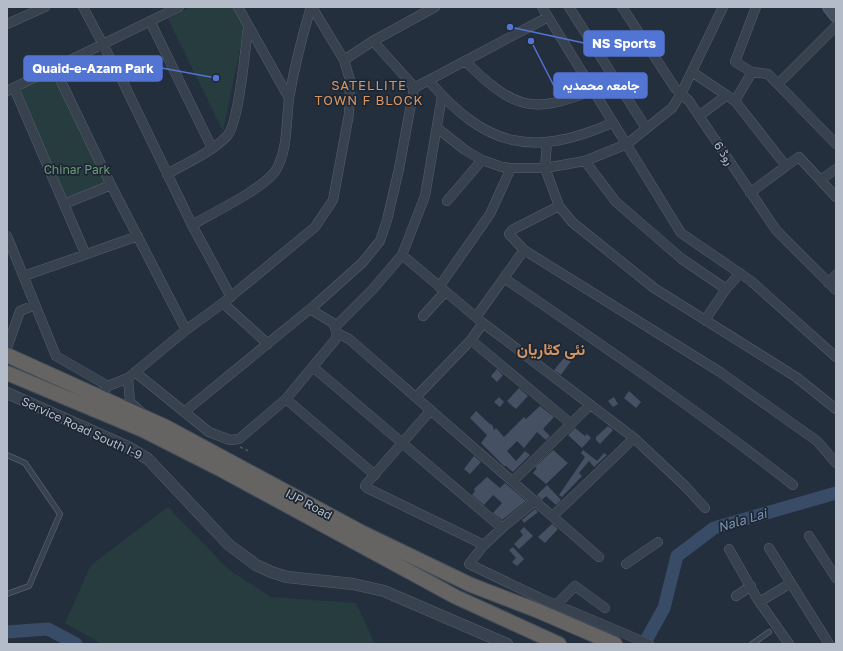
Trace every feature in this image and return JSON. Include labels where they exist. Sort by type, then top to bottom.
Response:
[{"type":"highway","name":"IJP Road","points":[[7,355],[104,392],[456,597],[559,644]]},
{"type":"highway","name":"IJP Road","points":[[7,373],[143,430],[220,469],[279,494],[471,585],[538,604],[593,627],[615,644]]},
{"type":"main road","points":[[829,7],[836,16]]},
{"type":"street","points":[[7,24],[45,7]]},
{"type":"street","points":[[83,7],[104,44],[192,225],[231,297]]},
{"type":"street","points":[[85,253],[11,89],[55,69],[179,7]]},
{"type":"street","points":[[238,7],[248,28],[289,98]]},
{"type":"street","points":[[7,236],[10,252],[24,276],[56,356],[104,392],[131,375],[186,330],[224,303],[315,227],[333,200],[350,114],[350,80],[344,60],[311,7]]},
{"type":"street","points":[[192,225],[243,196],[267,180],[275,171],[283,154],[289,98],[302,39],[311,7]]},
{"type":"street","points":[[344,60],[373,41],[435,7]]},
{"type":"street","points":[[542,7],[681,233],[751,281],[836,357]]},
{"type":"street","points":[[569,7],[646,128]]},
{"type":"street","name":"روڈ 6","points":[[622,7],[674,88],[689,101],[776,230],[836,290]]},
{"type":"street","points":[[437,128],[465,150],[482,160],[502,167],[511,168],[545,168],[585,161],[627,144],[672,108],[681,94],[723,7]]},
{"type":"street","points":[[756,7],[735,62],[752,72],[768,74],[836,144]]},
{"type":"street","points":[[414,88],[450,68],[466,62],[548,16]]},
{"type":"street","points":[[150,21],[212,148]]},
{"type":"street","points":[[778,84],[836,26]]},
{"type":"street","points":[[168,174],[212,148],[229,135],[235,118],[248,28]]},
{"type":"street","points":[[184,412],[310,309],[362,263],[380,241],[387,220],[399,169],[414,88],[410,81],[373,41]]},
{"type":"street","points":[[466,62],[491,87],[512,100],[529,104],[541,106],[579,96],[592,90]]},
{"type":"street","points":[[55,69],[186,330]]},
{"type":"street","points":[[692,72],[735,101],[786,166]]},
{"type":"street","points":[[735,101],[752,72]]},
{"type":"street","points":[[429,81],[442,96],[485,131],[506,140],[529,143],[546,142],[586,134],[612,122]]},
{"type":"street","points":[[699,116],[727,95]]},
{"type":"street","points":[[336,330],[402,255],[425,196],[442,96]]},
{"type":"street","points":[[546,142],[545,168],[559,206],[572,222],[654,288],[796,377],[835,405]]},
{"type":"street","points":[[750,193],[799,158],[836,197]]},
{"type":"street","points":[[447,201],[482,160]]},
{"type":"street","points":[[585,161],[616,202],[682,259],[726,289]]},
{"type":"street","points":[[423,316],[490,214],[511,168]]},
{"type":"street","points":[[820,180],[836,169]]},
{"type":"street","points":[[64,204],[112,185]]},
{"type":"street","points":[[559,206],[512,230],[509,234],[524,250],[720,372],[817,441],[836,463]]},
{"type":"street","points":[[24,276],[85,253],[138,236]]},
{"type":"street","points":[[476,317],[524,250]]},
{"type":"street","points":[[402,255],[483,324],[634,438],[686,487],[704,508]]},
{"type":"street","points":[[705,320],[726,289],[740,273]]},
{"type":"street","points":[[828,283],[836,275]]},
{"type":"street","points":[[504,278],[662,388],[748,450],[793,485]]},
{"type":"street","points":[[224,303],[268,344]]},
{"type":"street","points":[[7,348],[20,311],[35,305]]},
{"type":"street","points":[[131,375],[184,412],[209,432],[230,440],[239,439],[286,399],[335,340],[336,330],[333,323],[310,309]]},
{"type":"street","points":[[416,397],[471,340],[483,324]]},
{"type":"street","points":[[336,330],[513,480],[535,501],[554,515],[600,557]]},
{"type":"street","points":[[471,340],[570,423]]},
{"type":"street","points":[[313,367],[403,442],[502,528]]},
{"type":"street","points":[[131,375],[130,402],[148,419]]},
{"type":"street","name":"Service Road South I-9","points":[[7,393],[128,447],[148,459],[229,545],[256,565],[287,577],[353,584],[384,591],[504,643]]},
{"type":"street","points":[[286,399],[375,475]]},
{"type":"street","points":[[513,480],[590,405]]},
{"type":"street","points":[[431,410],[366,486],[367,488],[484,544]]},
{"type":"street","points":[[554,515],[634,438]]},
{"type":"street","points":[[535,501],[484,544],[469,564],[538,604],[556,605],[593,627],[648,644]]},
{"type":"street","points":[[809,536],[836,578]]},
{"type":"street","points":[[626,564],[658,542]]},
{"type":"street","points":[[769,548],[829,644]]},
{"type":"street","points":[[729,549],[758,600],[789,644]]},
{"type":"street","points":[[758,600],[761,601],[791,583]]},
{"type":"street","points":[[556,605],[574,586],[605,608]]},
{"type":"street","points":[[736,596],[751,586]]},
{"type":"lane","points":[[7,455],[25,463],[60,514],[29,586],[7,594]]},
{"type":"lane","points":[[752,644],[769,632]]},
{"type":"green space","points":[[190,7],[233,7],[245,25],[223,131],[168,19]]},
{"type":"green space","name":"Chinar Park","points":[[54,74],[108,182],[66,198],[19,88]]},
{"type":"green space","points":[[168,507],[229,570],[271,597],[356,603],[375,644],[102,644],[65,623],[91,565]]},
{"type":"building","points":[[565,357],[571,361],[561,375],[554,370]]},
{"type":"building","points":[[497,369],[503,375],[497,382],[491,376]]},
{"type":"building","points":[[519,388],[528,396],[516,409],[507,401]]},
{"type":"building","points":[[629,391],[641,402],[636,408],[624,398]]},
{"type":"building","points":[[499,397],[504,402],[500,407],[494,402]]},
{"type":"building","points":[[614,397],[618,404],[613,407],[608,401]]},
{"type":"building","points":[[540,406],[554,417],[543,429],[550,436],[546,440],[537,432],[524,448],[517,441],[507,451],[516,461],[525,451],[530,455],[513,472],[504,466],[481,443],[487,435],[470,418],[476,411],[491,425],[492,424],[494,430],[496,428],[504,437],[524,417],[526,419]]},
{"type":"building","points":[[608,426],[613,430],[600,444],[596,440],[596,437]]},
{"type":"building","points":[[575,428],[585,436],[587,434],[591,438],[582,448],[568,435]]},
{"type":"building","points":[[553,450],[568,463],[546,484],[533,473],[537,468],[535,467]]},
{"type":"building","points":[[583,450],[597,461],[604,453],[607,455],[594,467],[589,461],[579,473],[582,476],[562,497],[559,495],[585,457],[581,453]]},
{"type":"building","points":[[474,456],[481,462],[470,474],[464,469]]},
{"type":"building","points":[[487,477],[500,488],[505,483],[526,501],[502,520],[493,513],[502,503],[493,495],[484,505],[472,495],[475,491],[474,489]]},
{"type":"building","points":[[547,485],[561,500],[556,505],[546,496],[542,500],[537,495]]},
{"type":"building","points":[[535,509],[538,512],[524,523],[522,520]]},
{"type":"building","points":[[552,524],[558,529],[545,543],[538,537]]},
{"type":"building","points":[[524,527],[533,536],[519,549],[514,544],[523,535],[520,531]]},
{"type":"building","points":[[513,547],[524,559],[517,566],[512,562],[516,558],[509,550]]},
{"type":"waterway","name":"Nala Lai","points":[[644,644],[664,608],[677,556],[714,528],[836,493]]},
{"type":"waterway","points":[[7,632],[48,629],[76,644]]},
{"type":"place","name":"NS Sports","points":[[510,27]]},
{"type":"place","name":"جامعہ محمدیہ","points":[[531,41]]},
{"type":"place","name":"Quaid-e-Azam Park","points":[[216,78]]},
{"type":"district","name":"SATELLITE TOWN F BLOCK","points":[[369,92]]},
{"type":"district","name":"نئی کٹاریان","points":[[551,349]]}]
